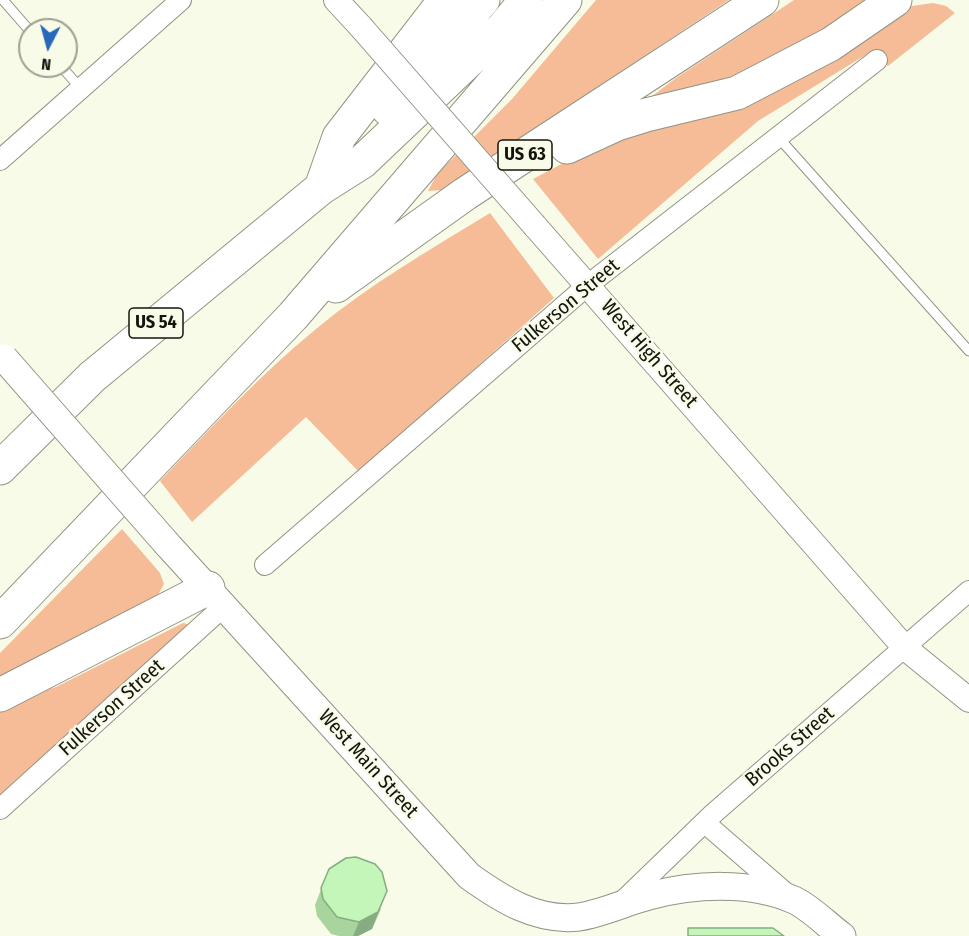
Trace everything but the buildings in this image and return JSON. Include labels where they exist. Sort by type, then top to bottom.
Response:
[{"type":"highway","points":[[321,188],[339,136],[445,0]]},
{"type":"highway","points":[[321,188],[483,0]]},
{"type":"highway","name":"US 54","points":[[0,468],[92,376],[321,188],[362,162],[503,28],[526,0]]},
{"type":"highway","points":[[0,622],[293,316],[565,0]]},
{"type":"highway","name":"US 63","points":[[293,316],[465,194],[762,0]]},
{"type":"highway","points":[[465,194],[617,124],[737,93],[831,44],[895,0]]},
{"type":"highway","points":[[0,695],[216,597]]},
{"type":"main road","name":"West Main Street","points":[[2,356],[168,544],[469,876],[508,904],[540,914],[577,917],[681,889],[717,886],[756,889],[795,901],[842,936]]},
{"type":"street","points":[[0,160],[181,0]]},
{"type":"street","name":"West High Street","points":[[336,0],[905,648],[969,700]]},
{"type":"street","name":"Fulkerson Street","points":[[265,565],[588,285],[877,60]]},
{"type":"street","name":"Brooks Street","points":[[616,908],[705,823],[969,591]]},
{"type":"street","name":"Fulkerson Street","points":[[0,809],[216,597]]},
{"type":"street","points":[[705,823],[795,901]]},
{"type":"lane","points":[[3,0],[19,18]]},
{"type":"lane","points":[[71,78],[81,89]]},
{"type":"lane","points":[[778,137],[969,351]]},
{"type":"shaded area","points":[[596,0],[729,0],[442,190],[428,191],[437,174],[512,99]]},
{"type":"shaded area","points":[[794,0],[877,0],[752,70],[639,106],[676,78]]},
{"type":"shaded area","points":[[933,3],[946,6],[955,13],[888,66],[872,51],[758,121],[598,259],[533,179],[588,150],[865,37],[912,6]]},
{"type":"shaded area","points":[[490,213],[554,298],[359,472],[306,417],[192,522],[160,481],[236,403],[295,347],[358,297]]},
{"type":"shaded area","points":[[122,529],[160,573],[164,584],[152,606],[0,686],[0,653]]},
{"type":"shaded area","points":[[183,623],[191,625],[0,808],[0,706],[22,696],[56,687]]}]
